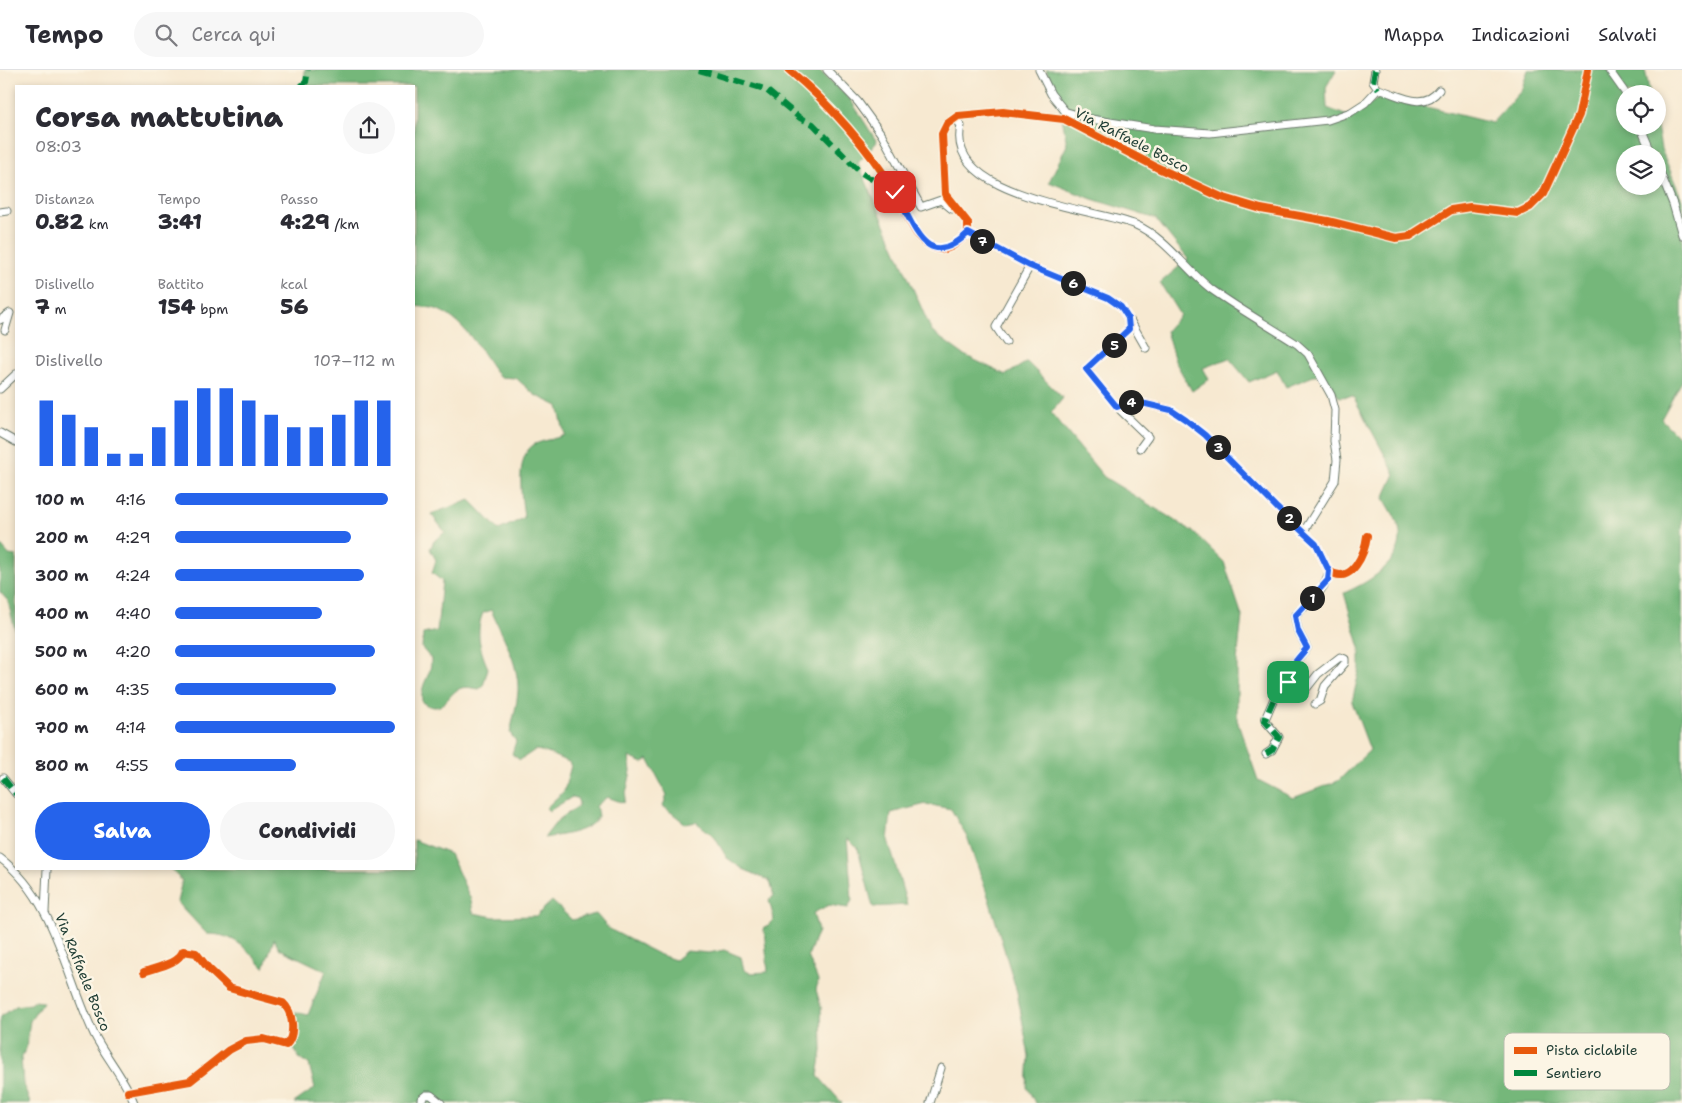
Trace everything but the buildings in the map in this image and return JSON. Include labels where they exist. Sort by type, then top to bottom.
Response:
[{"type":"street","points":[[789,70],[831,109],[895,192],[912,226],[924,241],[936,248],[946,249],[954,246],[968,233],[968,224],[945,194],[941,148],[942,134],[948,124],[956,118],[961,126],[959,136],[960,149],[977,170],[991,180],[1012,191],[1137,226],[1170,249],[1210,288],[1297,344],[1308,354],[1332,396],[1337,460],[1335,481],[1304,532]]},
{"type":"street","points":[[827,70],[858,102],[882,135],[921,206],[941,200],[957,214],[961,213]]},
{"type":"street","points":[[1040,70],[1051,94],[1067,112],[1072,122]]},
{"type":"street","points":[[1375,70],[1373,82],[1378,89],[1416,102],[1434,96],[1439,90]]},
{"type":"street","name":"Via Raffaele Bosco","points":[[956,118],[1003,112],[1064,119],[1156,167],[1221,196],[1261,210],[1328,221],[1396,238],[1410,236],[1451,210],[1470,207],[1518,213],[1530,207],[1543,194],[1578,115],[1588,70]]},
{"type":"street","points":[[1609,70],[1620,85]]},
{"type":"street","points":[[1067,112],[1091,119],[1154,129],[1210,133],[1328,120],[1351,112],[1365,104],[1378,89]]},
{"type":"street","points":[[1666,187],[1682,235]]},
{"type":"street","points":[[968,233],[1030,266],[1108,298],[1121,307],[1146,348]]},
{"type":"street","points":[[1006,342],[996,327],[1030,266]]},
{"type":"street","points":[[0,320],[10,313],[5,330]]},
{"type":"street","points":[[1128,318],[1129,329],[1086,369],[1117,407],[1148,437],[1140,448]]},
{"type":"street","points":[[0,389],[15,375]]},
{"type":"street","points":[[1117,407],[1132,402],[1146,404],[1171,410],[1186,420],[1205,435],[1277,508],[1316,544],[1329,571],[1328,580],[1322,589],[1295,616],[1298,631],[1307,648],[1278,689],[1266,717],[1268,724],[1279,737],[1272,750],[1266,754]]},
{"type":"street","points":[[0,433],[15,441]]},
{"type":"street","points":[[1329,571],[1342,575],[1351,572],[1365,552],[1367,536]]},
{"type":"street","points":[[1288,677],[1290,689],[1298,694],[1303,693],[1318,674],[1340,657],[1345,659],[1345,663],[1325,686],[1320,701],[1315,704]]},
{"type":"street","points":[[2,778],[15,793]]},
{"type":"street","name":"Via Raffaele Bosco","points":[[0,858],[13,868],[27,884],[45,913],[93,1032],[134,1103]]},
{"type":"street","points":[[45,913],[47,870]]},
{"type":"street","points":[[128,1092],[190,1081],[229,1050],[246,1041],[264,1038],[286,1045],[292,1030],[290,1013],[283,1003],[229,988],[192,952],[183,950],[176,961],[144,972]]},
{"type":"street","points":[[930,1103],[941,1068]]},
{"type":"street","points":[[421,1103],[421,1099],[426,1094],[431,1095],[441,1103]]},
{"type":"green space","points":[[304,70],[819,70],[850,99],[877,142],[858,163],[932,332],[964,355],[1006,375],[1027,362],[1063,398],[1051,413],[1104,477],[1192,531],[1224,562],[1242,616],[1237,662],[1237,720],[1258,780],[1293,798],[1338,781],[1370,750],[1352,702],[1360,668],[1360,648],[1344,593],[1365,582],[1386,567],[1394,557],[1399,546],[1400,535],[1397,522],[1384,498],[1395,474],[1353,396],[1339,397],[1321,373],[1286,387],[1277,370],[1249,382],[1229,358],[1203,368],[1209,379],[1192,391],[1175,361],[1166,331],[1180,315],[1160,283],[1188,259],[1156,219],[1092,199],[1049,182],[1067,145],[1058,95],[1046,70],[1336,70],[1326,87],[1327,108],[1350,117],[1382,96],[1492,123],[1521,91],[1528,70],[1645,70],[1648,85],[1616,85],[1616,135],[1659,135],[1660,145],[1616,145],[1616,195],[1666,195],[1666,161],[1682,200],[1682,381],[1661,419],[1682,440],[1682,1103],[1035,1103],[1027,1087],[1029,1056],[1017,992],[989,899],[968,839],[951,809],[926,804],[891,813],[888,840],[907,905],[873,907],[858,849],[847,838],[852,900],[848,908],[829,905],[813,913],[818,931],[808,956],[818,981],[816,990],[821,1007],[822,1051],[818,1076],[842,1103],[294,1103],[315,1088],[309,1064],[300,1059],[293,1047],[297,1025],[295,1012],[308,1015],[326,971],[280,949],[274,939],[264,968],[240,944],[226,937],[207,934],[177,902],[182,881],[172,870],[415,870],[415,840],[450,854],[471,900],[473,913],[494,917],[536,916],[552,901],[572,920],[596,914],[609,929],[658,954],[675,960],[686,951],[709,953],[724,950],[741,957],[744,970],[750,973],[768,972],[764,929],[774,919],[769,900],[774,896],[770,881],[743,869],[727,858],[714,836],[696,822],[686,824],[663,806],[667,795],[648,759],[643,763],[629,757],[631,771],[624,803],[607,797],[596,806],[598,816],[588,826],[574,832],[544,838],[558,820],[577,807],[579,803],[577,798],[572,797],[549,811],[546,808],[564,791],[571,766],[569,762],[535,750],[520,760],[512,754],[516,741],[510,733],[517,702],[518,681],[509,649],[491,610],[483,613],[479,627],[481,648],[488,668],[483,686],[479,689],[461,688],[440,706],[429,706],[422,702],[423,689],[431,665],[431,659],[422,648],[423,634],[437,631],[442,581],[432,573],[436,560],[430,549],[434,541],[445,532],[431,514],[470,500],[499,530],[524,518],[521,478],[524,458],[528,450],[535,444],[565,435],[558,406],[535,395],[516,378],[499,377],[463,327],[444,313],[433,308],[415,306],[415,85],[307,85]]},
{"type":"green space","points":[[0,544],[9,555],[15,556],[15,630],[8,601],[0,592]]},
{"type":"green space","points":[[34,1001],[43,1002],[30,1021],[26,1048],[21,1058],[23,1084],[30,1103],[0,1103],[0,1017],[16,1006],[30,1004]]},
{"type":"marked path","points":[[302,85],[306,82],[308,70]]},
{"type":"marked path","points":[[699,70],[765,89],[800,118],[813,124],[860,172],[893,192]]},
{"type":"marked path","points":[[1375,70],[1373,82],[1378,89]]},
{"type":"marked path","points":[[1266,754],[1272,750],[1279,737],[1265,721],[1266,717],[1278,689],[1288,677]]},
{"type":"marked path","points":[[3,778],[15,793]]},
{"type":"cycle path","points":[[789,70],[819,97],[861,143],[896,193],[911,225],[921,239],[927,244],[940,249],[949,248],[968,233],[968,223],[945,194],[942,134],[947,124],[958,116],[1003,112],[1064,119],[1156,167],[1221,197],[1261,209],[1328,221],[1396,238],[1410,236],[1451,210],[1470,207],[1518,213],[1530,207],[1543,194],[1579,115],[1588,70]]},
{"type":"cycle path","points":[[968,233],[1030,266],[1108,298],[1121,307],[1128,318],[1129,329],[1086,369],[1117,407],[1132,402],[1171,410],[1205,435],[1277,508],[1316,544],[1329,571],[1337,575],[1344,575],[1351,571],[1360,558],[1367,536]]},
{"type":"cycle path","points":[[128,1092],[190,1081],[229,1050],[246,1041],[264,1039],[286,1045],[292,1030],[291,1018],[283,1003],[229,988],[208,968],[196,953],[183,951],[172,962],[144,972]]},
{"type":"route","points":[[895,192],[918,235],[936,248],[946,249],[954,246],[968,233],[1030,266],[1108,298],[1121,307],[1128,318],[1129,329],[1086,369],[1105,394],[1117,407],[1132,402],[1146,404],[1171,410],[1186,420],[1205,435],[1248,476],[1277,508],[1316,544],[1329,571],[1328,580],[1322,589],[1295,616],[1294,620],[1298,631],[1307,648],[1301,653],[1292,667],[1288,682]]}]
